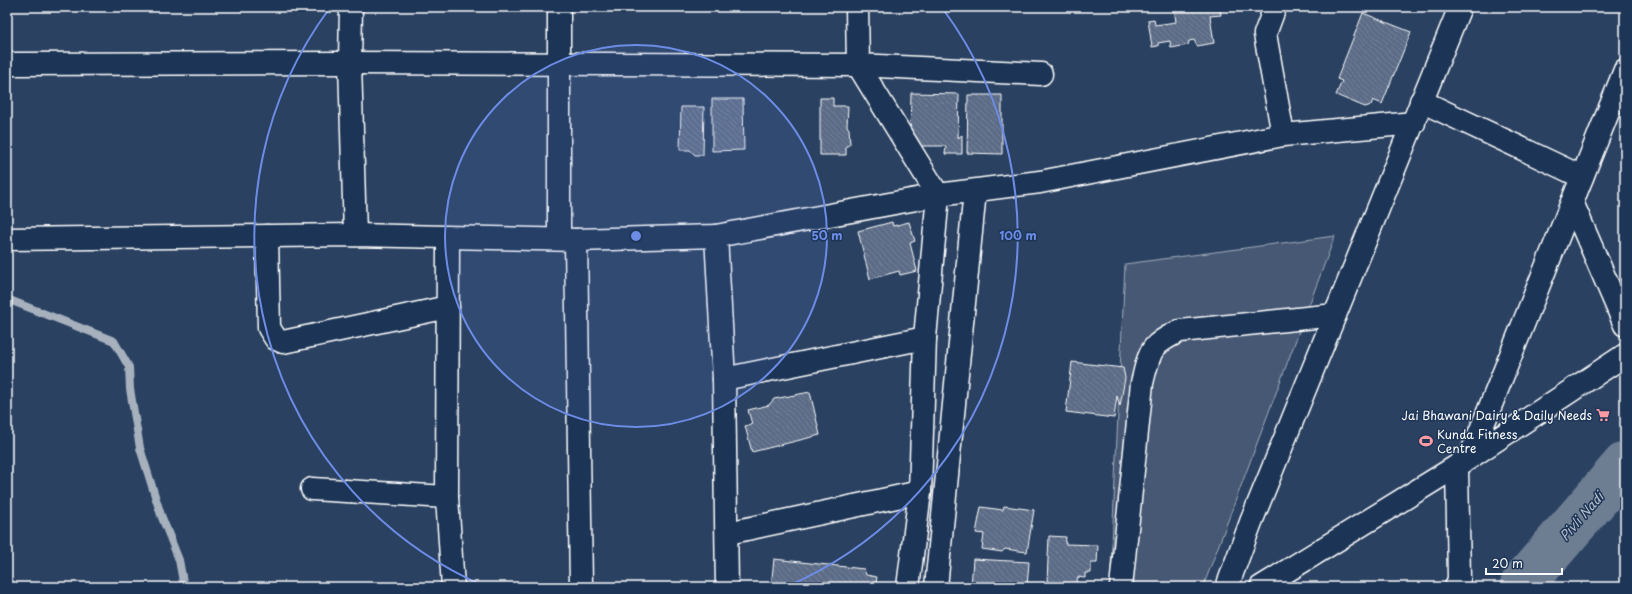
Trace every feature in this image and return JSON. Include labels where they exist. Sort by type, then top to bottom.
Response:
[{"type":"street","points":[[352,7],[350,63],[355,235]]},
{"type":"street","points":[[559,7],[559,64],[568,239],[581,587]]},
{"type":"street","points":[[857,7],[858,65],[938,196],[925,338],[920,492],[908,587]]},
{"type":"street","points":[[1275,7],[1265,34],[1283,135]]},
{"type":"street","points":[[1227,587],[1460,7]]},
{"type":"street","points":[[7,64],[350,63],[858,65],[1041,74]]},
{"type":"street","points":[[1456,587],[1459,579],[1463,461],[1572,202],[1625,70]]},
{"type":"street","points":[[1421,102],[1582,177]]},
{"type":"street","points":[[7,239],[355,235],[448,238],[568,239],[716,236],[938,196],[1040,182],[1283,135],[1414,122]]},
{"type":"street","points":[[936,587],[975,191]]},
{"type":"street","points":[[1572,202],[1625,325]]},
{"type":"street","points":[[267,236],[269,328],[276,339],[283,342],[448,307]]},
{"type":"street","points":[[716,236],[724,379],[728,533],[727,587]]},
{"type":"street","points":[[448,238],[447,497],[453,587]]},
{"type":"street","points":[[1121,587],[1142,383],[1151,350],[1162,339],[1180,331],[1335,315]]},
{"type":"street","points":[[724,379],[925,338]]},
{"type":"street","points":[[1261,587],[1463,461],[1625,355]]},
{"type":"street","points":[[312,489],[447,497]]},
{"type":"street","points":[[728,533],[920,492]]},
{"type":"shaded area","points":[[1335,236],[1203,587],[1110,587],[1125,264]]},
{"type":"building","points":[[1220,7],[1221,15],[1210,16],[1214,43],[1197,46],[1194,40],[1189,41],[1188,45],[1171,48],[1170,41],[1158,43],[1158,46],[1152,47],[1148,20],[1154,19],[1155,25],[1176,22],[1174,8]]},
{"type":"building","points":[[1363,13],[1411,32],[1382,104],[1373,100],[1371,105],[1365,107],[1336,95],[1342,81],[1337,79]]},
{"type":"building","points":[[911,93],[959,94],[958,138],[962,135],[962,154],[945,154],[946,146],[919,146],[910,136]]},
{"type":"building","points":[[968,95],[1002,95],[1002,154],[967,153]]},
{"type":"building","points":[[820,98],[833,98],[833,106],[848,106],[847,126],[849,129],[850,144],[846,147],[846,155],[820,155]]},
{"type":"building","points":[[712,99],[743,99],[744,150],[712,151]]},
{"type":"building","points":[[681,107],[704,107],[703,155],[695,155],[690,150],[680,150]]},
{"type":"building","points":[[892,222],[893,226],[909,222],[915,241],[910,243],[917,271],[900,275],[899,271],[870,279],[858,231]]},
{"type":"building","points":[[1072,362],[1123,368],[1125,378],[1120,406],[1117,396],[1114,418],[1066,412]]},
{"type":"building","points":[[810,392],[820,435],[752,452],[745,426],[752,424],[748,410],[769,405],[774,399]]},
{"type":"building","points":[[1004,506],[1034,510],[1027,552],[1005,549],[1002,552],[982,549],[984,534],[976,533],[981,507],[1003,510]]},
{"type":"building","points":[[1049,536],[1066,537],[1065,544],[1098,545],[1097,563],[1091,563],[1091,573],[1085,573],[1085,578],[1078,577],[1076,584],[1047,582]]},
{"type":"building","points":[[774,559],[864,569],[866,575],[877,577],[875,587],[771,587]]},
{"type":"building","points":[[973,559],[1029,562],[1027,587],[971,587]]},
{"type":"waterway","points":[[7,299],[114,341],[129,367],[130,389],[140,448],[161,515],[179,560],[184,587]]},
{"type":"waterway","name":"Pivli Nadi","points":[[1522,587],[1525,581],[1625,465]]},
{"type":"place","name":"Jai Bhawani Dairy & Daily Needs","points":[[1603,415]]},
{"type":"place","name":"Kunda Fitness Centre","points":[[1426,441]]}]
